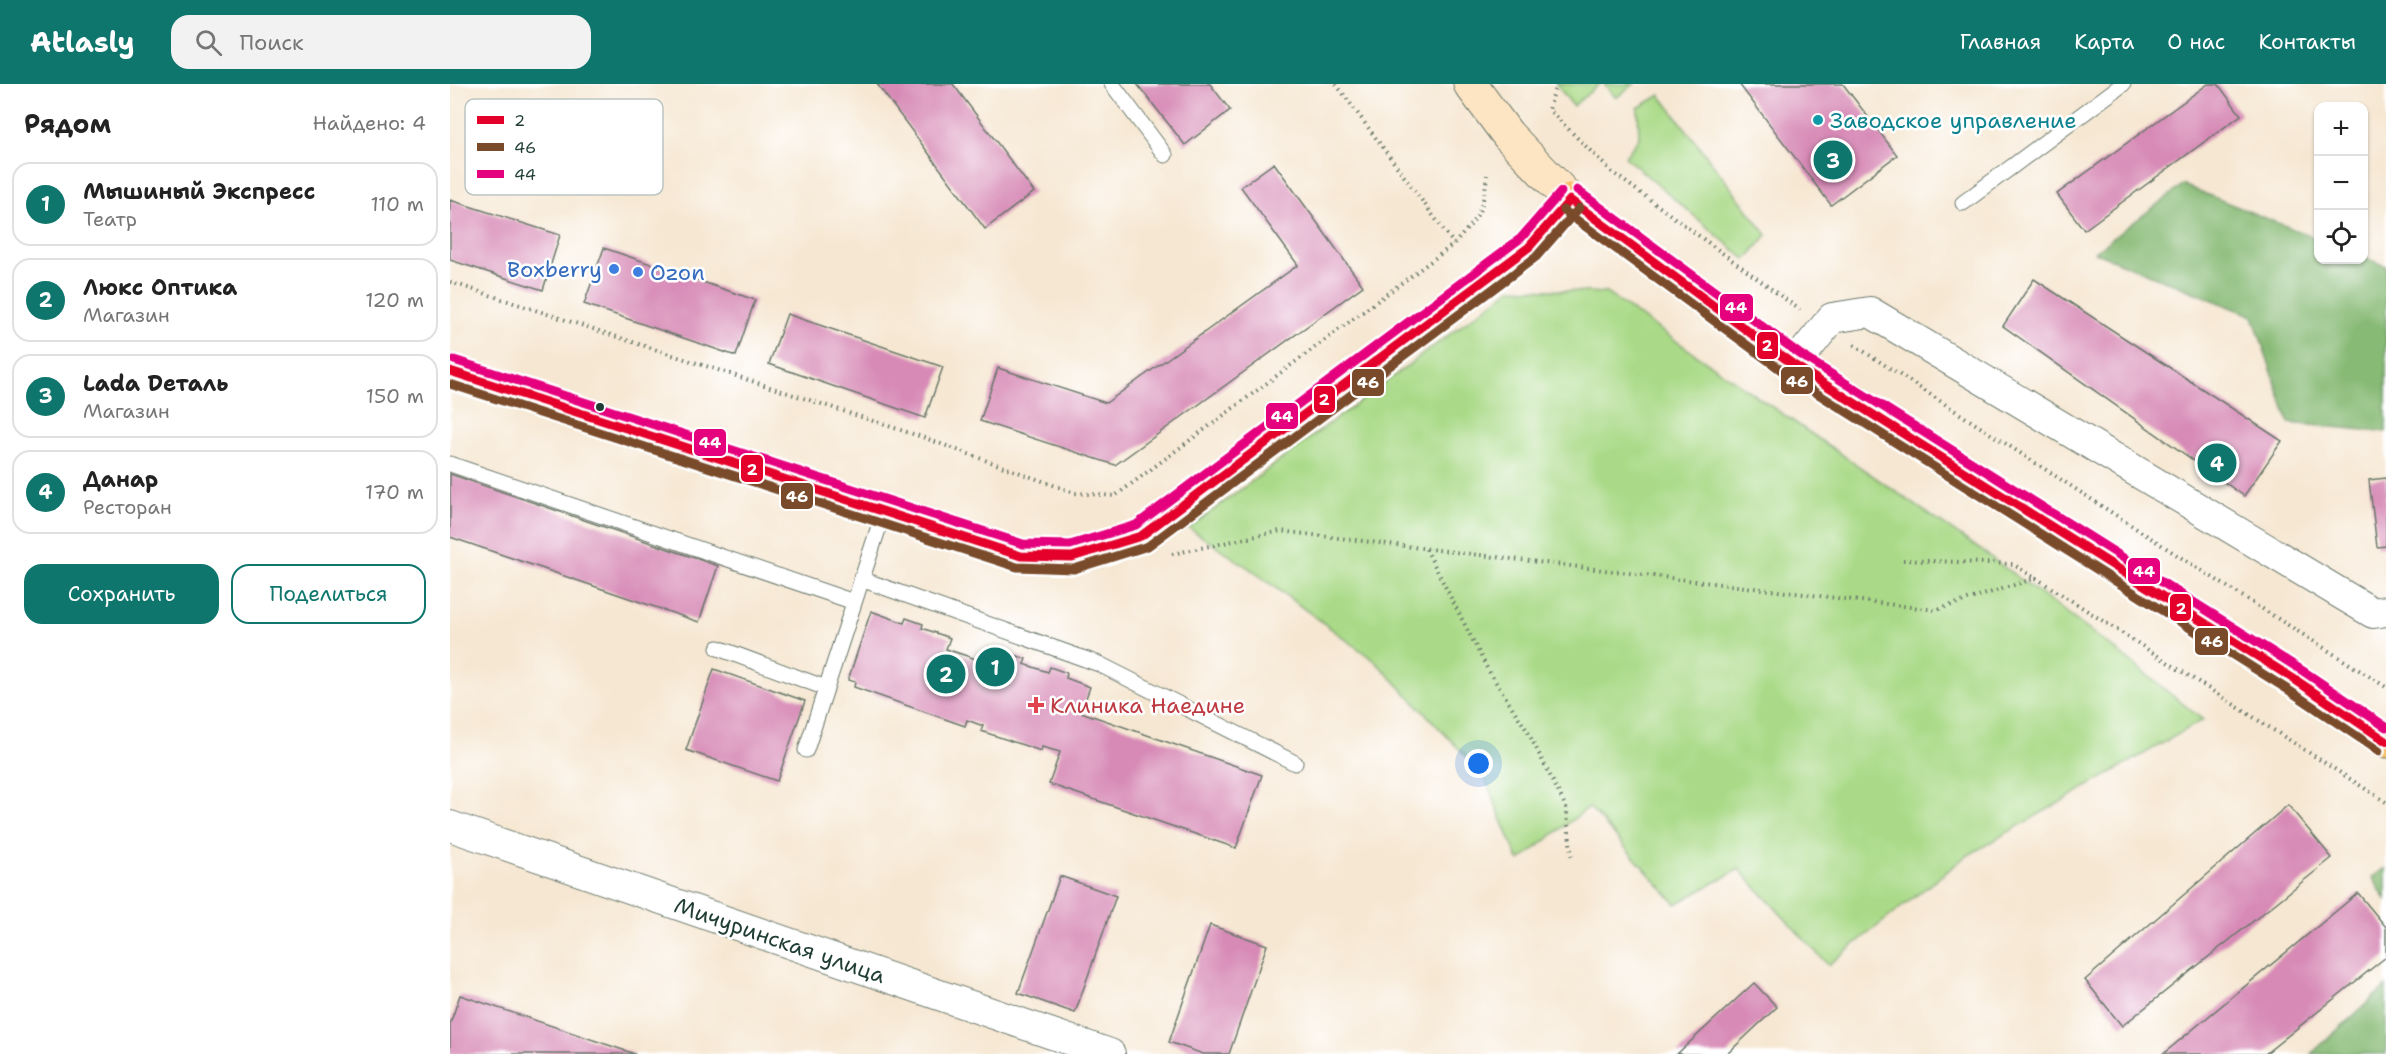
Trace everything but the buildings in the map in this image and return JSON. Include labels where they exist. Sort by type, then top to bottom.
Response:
[{"type":"main road","points":[[1470,84],[1508,135],[1570,200],[1794,365],[2297,681],[2383,740]]},
{"type":"main road","points":[[450,371],[1021,556],[1072,557],[1141,536],[1529,247],[1570,200]]},
{"type":"street","points":[[1794,365],[1832,318],[1870,312],[2373,614],[2386,611]]},
{"type":"street","name":"Мичуринская улица","points":[[450,826],[1110,1054]]},
{"type":"lane","points":[[1112,84],[1165,155]]},
{"type":"lane","points":[[1963,203],[2123,84]]},
{"type":"lane","points":[[450,464],[854,602]]},
{"type":"lane","points":[[806,750],[884,511]]},
{"type":"lane","points":[[861,579],[1099,664],[1295,763]]},
{"type":"lane","points":[[718,648],[826,688]]},
{"type":"path","points":[[1336,84],[1454,244]]},
{"type":"path","points":[[1556,84],[1549,110],[1612,172],[1786,301],[2386,687]]},
{"type":"path","points":[[450,282],[922,437],[1075,493],[1115,496],[1454,244],[1473,222],[1484,203],[1486,175]]},
{"type":"path","points":[[1165,555],[1280,531],[1936,610],[2036,578]]},
{"type":"path","points":[[1426,548],[1488,670],[1528,732],[1566,807],[1572,859]]},
{"type":"path","points":[[1903,560],[2013,564],[2386,802]]},
{"type":"green space","points":[[1556,84],[1600,84],[1573,106]]},
{"type":"green space","points":[[1604,84],[1634,84],[1616,98]]},
{"type":"green space","points":[[1660,95],[1767,235],[1746,260],[1625,157],[1639,138],[1638,108]]},
{"type":"green space","points":[[2183,185],[2314,237],[2314,264],[2368,264],[2368,259],[2386,266],[2386,432],[2289,423],[2253,316],[2094,252]]},
{"type":"green space","points":[[1512,288],[1606,293],[1981,550],[2117,651],[2203,720],[1965,857],[1828,965],[1739,869],[1676,904],[1589,807],[1519,861],[1483,774],[1375,661],[1250,569],[1189,528]]},
{"type":"green space","points":[[2386,868],[2386,900],[2372,877]]},
{"type":"green space","points":[[2386,986],[2386,1054],[2311,1054]]},
{"type":"transit line","name":"44","points":[[1577,190],[1801,355],[2303,671],[2386,727]]},
{"type":"transit line","name":"44","points":[[454,360],[1023,544],[1070,545],[1136,525],[1521,238],[1561,192]]},
{"type":"transit line","name":"2","points":[[1570,200],[1794,365],[2297,681],[2386,741]]},
{"type":"transit line","name":"2","points":[[450,371],[1021,556],[1072,557],[1141,536],[1529,247],[1570,200]]},
{"type":"transit line","name":"46","points":[[450,384],[1017,567],[1074,569],[1148,546],[1536,257],[1579,208]]},
{"type":"transit line","name":"46","points":[[1563,210],[1788,375],[2290,691],[2379,751]]},
{"type":"place","name":"Заводское управление","points":[[1818,120]]},
{"type":"place","name":"Lada Dеталь","points":[[1833,160]]},
{"type":"place","name":"Boxberry","points":[[614,269]]},
{"type":"place","name":"Ozon","points":[[638,272]]},
{"type":"place","name":"Данар","points":[[2217,463]]},
{"type":"place","name":"Мышиный Экспресс","points":[[995,667]]},
{"type":"place","name":"Люкс Оптика","points":[[946,674]]},
{"type":"place","name":"Клиника Наедине","points":[[1036,705]]}]
